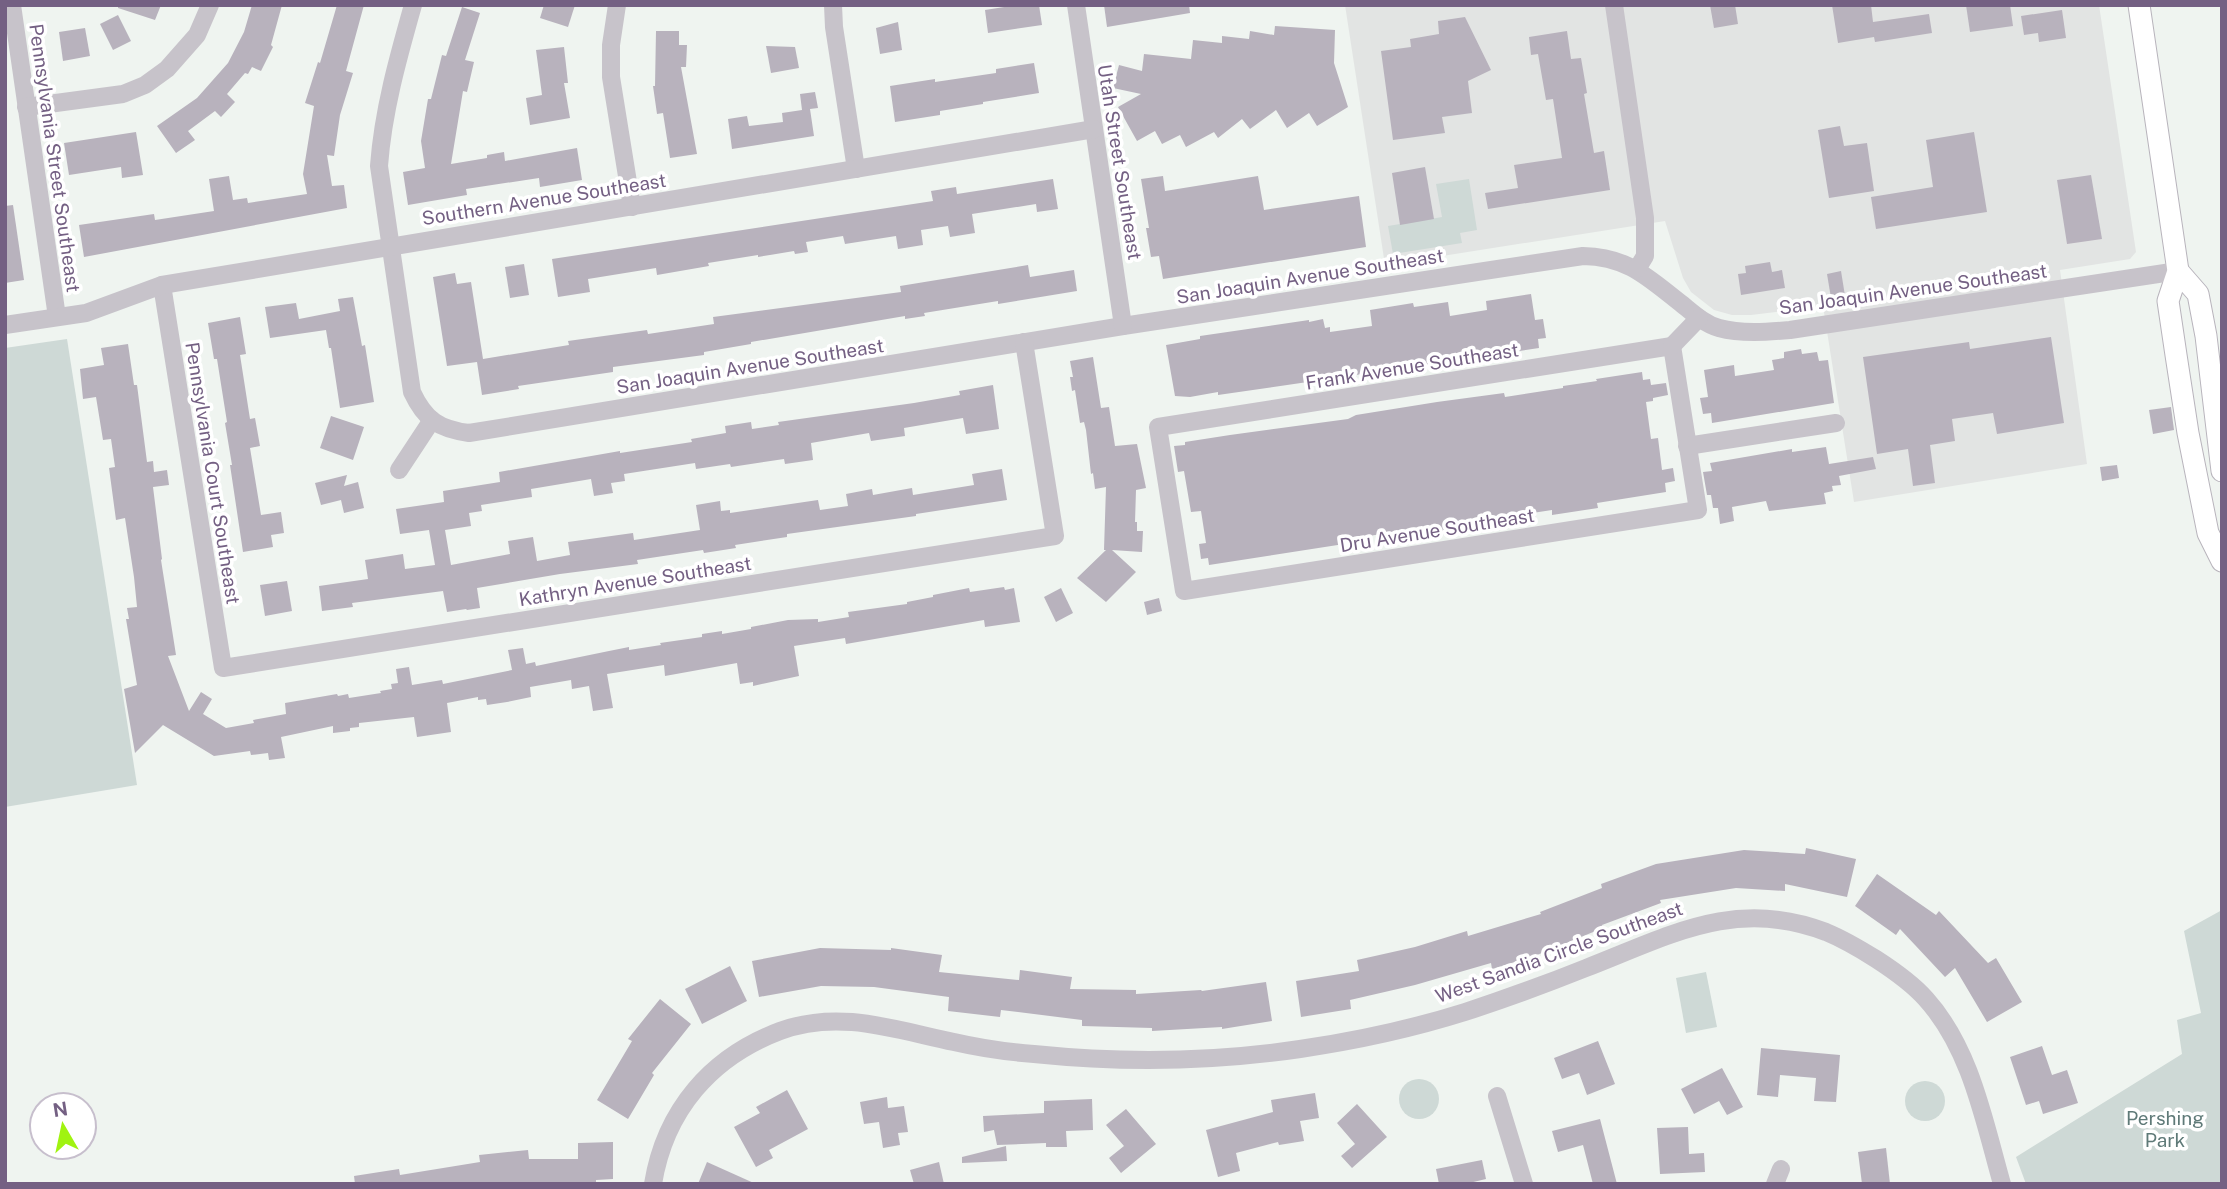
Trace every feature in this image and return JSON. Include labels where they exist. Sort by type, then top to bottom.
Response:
[{"type":"main road","points":[[2139,5],[2178,271],[2168,301],[2188,433],[2208,533],[2222,561]]},
{"type":"main road","points":[[2178,271],[2198,294],[2206,336],[2222,471]]},
{"type":"street","name":"Pennsylvania Street Southeast","points":[[12,5],[57,317]]},
{"type":"street","points":[[26,107],[123,94],[145,85],[167,69],[197,35],[210,5]]},
{"type":"street","points":[[399,470],[432,420],[420,408],[412,391],[379,166],[389,96],[412,5]]},
{"type":"street","points":[[617,5],[611,46],[611,77],[632,207]]},
{"type":"street","points":[[834,5],[834,27],[856,169]]},
{"type":"street","name":"Utah Street Southeast","points":[[1076,5],[1123,326]]},
{"type":"street","points":[[1614,5],[1645,218],[1645,256],[1637,269]]},
{"type":"street","name":"Southern Avenue Southeast","points":[[5,325],[86,313],[162,285],[1094,129]]},
{"type":"street","name":"San Joaquin Avenue Southeast","points":[[432,420],[449,430],[469,433],[1123,326],[1583,256],[1602,256],[1637,269],[1699,318],[1719,328],[1740,331],[1790,330],[2178,271]]},
{"type":"street","name":"Pennsylvania Court Southeast","points":[[162,285],[223,668]]},
{"type":"street","points":[[1699,318],[1672,346],[1688,446],[1836,423]]},
{"type":"street","name":"Kathryn Avenue Southeast","points":[[223,668],[1055,536],[1024,342]]},
{"type":"street","name":"Frank Avenue Southeast","points":[[1184,592],[1158,427],[1672,346]]},
{"type":"street","name":"Dru Avenue Southeast","points":[[1184,592],[1698,510],[1688,446]]},
{"type":"street","name":"West Sandia Circle Southeast","points":[[653,1184],[661,1148],[688,1097],[732,1054],[800,1024],[848,1021],[995,1049],[1092,1058],[1179,1060],[1295,1050],[1359,1040],[1464,1012],[1697,925],[1743,919],[1773,919],[1826,932],[1885,965],[1925,997],[1942,1018],[1958,1047],[1969,1074],[2002,1184]]},
{"type":"street","points":[[1497,1096],[1524,1184]]},
{"type":"shaded area","points":[[1345,5],[2099,5],[2136,252],[2130,259],[2060,270],[2087,464],[1854,502],[1823,306],[1751,315],[1732,315],[1714,310],[1691,292],[1683,278],[1665,221],[1385,265]]},
{"type":"green space","points":[[1469,179],[1477,230],[1460,233],[1462,243],[1393,254],[1388,226],[1442,217],[1436,184]]},
{"type":"green space","points":[[67,339],[137,785],[5,807],[5,348]]},
{"type":"green space","name":"Pershing Park","points":[[2222,910],[2222,1184],[2026,1184],[2016,1157],[2182,1054],[2177,1020],[2201,1013],[2184,931]]},
{"type":"green space","points":[[1706,972],[1717,1027],[1686,1033],[1676,978]]},
{"type":"green space","points":[[1419,1079],[1427,1080],[1433,1085],[1438,1091],[1438,1107],[1433,1113],[1427,1118],[1419,1119],[1411,1118],[1405,1113],[1400,1107],[1399,1099],[1400,1091],[1405,1085],[1411,1080]]},
{"type":"green space","points":[[1925,1081],[1933,1082],[1939,1087],[1944,1093],[1944,1109],[1939,1115],[1933,1120],[1925,1121],[1917,1120],[1911,1115],[1906,1109],[1905,1101],[1906,1093],[1911,1087],[1917,1082]]},
{"type":"building","points":[[118,5],[161,5],[155,20],[118,8]]},
{"type":"building","points":[[252,5],[282,5],[271,45],[273,47],[261,71],[252,67],[248,74],[245,73],[227,94],[235,102],[221,117],[215,111],[188,131],[195,140],[176,153],[157,126],[197,98],[228,63],[244,32]]},
{"type":"building","points":[[337,5],[364,5],[346,71],[353,73],[340,115],[334,156],[327,155],[332,186],[344,185],[347,208],[84,257],[79,225],[154,214],[155,220],[214,211],[209,179],[229,176],[233,200],[247,198],[248,203],[307,194],[303,174],[314,106],[305,103]]},
{"type":"building","points":[[544,5],[575,5],[568,27],[540,18]]},
{"type":"building","points":[[1039,5],[1042,25],[988,33],[985,10]]},
{"type":"building","points":[[1104,5],[1189,5],[1190,13],[1107,27]]},
{"type":"building","points":[[1710,5],[1735,5],[1738,24],[1714,28]]},
{"type":"building","points":[[1832,5],[1871,5],[1873,22],[1929,14],[1932,33],[1875,42],[1874,37],[1838,43]]},
{"type":"building","points":[[1966,5],[2010,5],[2013,26],[1970,32]]},
{"type":"building","points":[[462,7],[480,13],[465,60],[474,62],[467,92],[463,91],[451,164],[504,152],[505,161],[577,148],[582,180],[540,187],[539,178],[466,189],[467,195],[408,205],[403,172],[425,168],[421,141],[428,99],[431,99],[442,55],[446,56]]},
{"type":"building","points":[[2062,10],[2066,38],[2039,42],[2038,33],[2024,35],[2021,16]]},
{"type":"building","points":[[118,15],[131,41],[113,50],[100,24]]},
{"type":"building","points":[[1465,17],[1491,70],[1468,81],[1472,113],[1442,117],[1445,133],[1393,140],[1381,51],[1411,47],[1410,39],[1439,34],[1438,21]]},
{"type":"building","points":[[898,22],[902,50],[880,54],[876,28]]},
{"type":"building","points":[[1275,26],[1335,30],[1334,63],[1348,107],[1317,126],[1309,113],[1287,128],[1276,110],[1250,129],[1242,119],[1218,138],[1214,132],[1186,147],[1180,135],[1162,144],[1155,131],[1137,141],[1118,107],[1141,94],[1113,88],[1119,65],[1142,71],[1144,54],[1191,59],[1193,40],[1222,43],[1222,36],[1249,39],[1250,31],[1274,35]]},
{"type":"building","points":[[85,28],[90,56],[63,61],[59,32]]},
{"type":"building","points":[[656,31],[679,31],[679,45],[687,45],[686,67],[681,67],[697,154],[670,158],[663,113],[657,114],[653,86]]},
{"type":"building","points":[[1567,31],[1571,59],[1581,58],[1594,153],[1604,151],[1610,190],[1488,209],[1485,193],[1518,188],[1514,165],[1562,158],[1553,99],[1546,100],[1538,54],[1531,55],[1529,37]]},
{"type":"building","points":[[766,46],[795,47],[799,68],[771,73]]},
{"type":"building","points":[[564,47],[568,83],[564,83],[570,118],[530,125],[526,98],[542,95],[536,50]]},
{"type":"building","points":[[1034,63],[1039,93],[983,102],[940,111],[940,115],[895,122],[890,86],[996,73],[996,69]]},
{"type":"building","points":[[815,92],[818,108],[810,109],[814,136],[732,149],[728,119],[747,116],[749,126],[783,122],[782,113],[802,110],[800,94]]},
{"type":"building","points":[[1840,126],[1844,146],[1867,143],[1874,191],[1829,198],[1818,130]]},
{"type":"building","points":[[136,132],[143,175],[122,178],[121,167],[69,175],[64,143]]},
{"type":"building","points":[[1974,132],[1987,212],[1876,229],[1871,197],[1933,187],[1926,140]]},
{"type":"building","points":[[1425,167],[1434,219],[1400,225],[1392,173]]},
{"type":"building","points":[[2091,175],[2102,239],[2067,244],[2057,180]]},
{"type":"building","points":[[1163,176],[1165,191],[1258,176],[1264,210],[1359,196],[1366,247],[1163,279],[1159,256],[1151,257],[1141,179]]},
{"type":"building","points":[[1053,179],[1058,209],[1037,212],[1036,204],[972,214],[975,233],[950,237],[948,226],[921,230],[923,245],[898,249],[896,236],[845,244],[843,236],[806,242],[808,252],[758,255],[657,275],[656,268],[588,279],[590,292],[558,297],[552,259],[933,201],[931,191],[956,187],[957,194]]},
{"type":"building","points":[[13,205],[24,280],[5,283],[5,206]]},
{"type":"building","points":[[1770,262],[1772,272],[1782,270],[1785,288],[1741,295],[1738,274],[1746,273],[1745,266]]},
{"type":"building","points":[[524,264],[529,295],[510,298],[505,267]]},
{"type":"building","points":[[1028,265],[1030,277],[1074,270],[1077,291],[998,304],[998,301],[924,313],[925,316],[905,319],[905,316],[751,342],[704,352],[704,355],[613,367],[613,372],[518,386],[519,389],[482,395],[477,362],[447,366],[433,277],[455,273],[457,284],[471,282],[483,359],[569,345],[568,341],[647,330],[648,334],[714,324],[713,317],[901,292],[900,286]]},
{"type":"building","points":[[1841,271],[1846,302],[1832,304],[1827,274]]},
{"type":"building","points":[[1531,294],[1535,320],[1543,319],[1546,338],[1538,339],[1539,348],[1494,355],[1493,352],[1424,365],[1218,395],[1218,392],[1190,397],[1175,396],[1166,345],[1200,339],[1200,336],[1309,320],[1323,319],[1325,328],[1330,327],[1330,332],[1372,326],[1370,310],[1413,303],[1414,307],[1448,302],[1450,316],[1487,310],[1486,301]]},
{"type":"building","points":[[353,297],[362,346],[365,345],[374,402],[340,408],[326,330],[270,338],[265,307],[296,303],[299,319],[340,311],[338,299]]},
{"type":"building","points":[[240,317],[246,354],[240,355],[250,419],[255,418],[260,446],[250,448],[261,515],[281,512],[284,533],[271,535],[273,547],[243,552],[230,465],[227,422],[208,323]]},
{"type":"building","points":[[2051,337],[2064,423],[1997,434],[1993,413],[1952,419],[1955,441],[1930,445],[1935,483],[1913,486],[1908,449],[1877,454],[1863,357],[1969,342],[1970,349]]},
{"type":"building","points":[[128,344],[134,385],[137,385],[147,462],[153,461],[154,472],[167,470],[169,485],[153,487],[176,655],[168,656],[189,711],[201,692],[212,699],[203,714],[226,728],[286,714],[285,703],[337,694],[348,694],[349,698],[381,693],[380,691],[392,689],[391,684],[398,683],[396,669],[409,667],[412,685],[442,680],[443,684],[512,670],[508,650],[523,648],[526,664],[535,662],[536,666],[629,647],[629,650],[661,645],[660,643],[702,637],[702,634],[751,629],[788,620],[818,619],[818,622],[849,617],[848,612],[907,604],[933,595],[969,588],[970,592],[1014,588],[1020,622],[985,627],[984,620],[846,644],[845,638],[794,646],[799,676],[753,686],[753,682],[740,684],[737,663],[665,676],[664,665],[607,674],[613,708],[593,711],[589,686],[572,689],[571,680],[530,687],[531,697],[507,702],[487,705],[486,699],[478,700],[478,697],[447,703],[451,732],[417,737],[414,717],[359,723],[359,727],[350,728],[350,731],[333,733],[333,726],[281,737],[285,758],[269,760],[268,753],[251,755],[250,751],[214,756],[163,725],[135,753],[124,689],[137,685],[126,619],[129,619],[127,608],[137,607],[134,577],[125,518],[116,520],[109,468],[115,467],[111,439],[103,440],[96,397],[83,399],[80,369],[104,365],[101,348]]},
{"type":"building","points":[[1801,349],[1802,354],[1817,352],[1819,361],[1828,360],[1834,403],[1712,423],[1711,413],[1703,414],[1700,398],[1708,397],[1704,370],[1734,365],[1735,376],[1774,370],[1772,360],[1784,358],[1784,352]]},
{"type":"building","points":[[1093,357],[1101,408],[1109,407],[1115,446],[1137,444],[1146,488],[1136,490],[1135,522],[1137,531],[1143,531],[1142,552],[1112,550],[1136,572],[1106,602],[1077,578],[1106,550],[1106,487],[1095,489],[1086,430],[1084,422],[1080,423],[1075,390],[1072,391],[1070,377],[1073,377],[1070,361]]},
{"type":"building","points":[[1642,372],[1643,380],[1650,379],[1651,385],[1666,383],[1668,395],[1646,402],[1651,439],[1658,438],[1662,470],[1673,468],[1675,481],[1665,483],[1666,492],[1597,503],[1598,508],[1552,515],[1552,510],[1415,536],[1414,530],[1407,530],[1356,538],[1357,542],[1209,565],[1208,558],[1201,559],[1199,544],[1206,543],[1201,511],[1191,512],[1184,471],[1178,472],[1174,446],[1185,445],[1185,442],[1348,419],[1356,415],[1437,402],[1504,393],[1505,397],[1563,388],[1597,381],[1596,379]]},
{"type":"building","points":[[993,385],[999,429],[966,434],[963,418],[904,428],[905,436],[871,441],[869,433],[811,443],[813,460],[785,464],[784,459],[696,469],[695,463],[624,474],[625,481],[611,483],[613,493],[594,496],[591,479],[531,489],[532,497],[481,505],[482,511],[469,513],[471,526],[445,530],[451,565],[510,554],[508,541],[533,537],[537,561],[570,555],[568,542],[633,533],[634,540],[700,530],[696,505],[720,501],[721,511],[730,510],[730,513],[818,500],[820,510],[848,506],[846,494],[872,489],[873,495],[912,488],[913,495],[974,485],[972,474],[1002,469],[1007,500],[787,534],[787,537],[735,545],[736,548],[637,560],[638,564],[477,588],[480,608],[447,612],[443,591],[352,603],[353,607],[322,611],[319,586],[368,579],[365,560],[403,554],[405,569],[435,565],[429,530],[400,534],[396,509],[444,502],[443,491],[500,482],[499,472],[620,451],[692,442],[691,439],[726,433],[725,426],[751,422],[752,429],[779,425],[778,422],[960,395],[959,391]]},
{"type":"building","points":[[2171,407],[2174,430],[2153,434],[2149,410]]},
{"type":"building","points":[[331,416],[364,427],[353,460],[320,448]]},
{"type":"building","points":[[1826,447],[1829,464],[1873,457],[1876,469],[1839,476],[1841,485],[1832,486],[1833,491],[1824,493],[1826,504],[1769,511],[1766,501],[1732,507],[1734,521],[1720,524],[1718,508],[1713,508],[1711,495],[1707,495],[1703,472],[1712,471],[1710,463],[1792,449],[1792,452]]},
{"type":"building","points":[[2117,465],[2119,478],[2102,481],[2100,467]]},
{"type":"building","points":[[347,475],[344,486],[358,482],[364,508],[344,513],[341,500],[321,505],[315,483]]},
{"type":"building","points":[[287,581],[292,611],[265,616],[260,585]]},
{"type":"building","points":[[1061,588],[1073,613],[1056,622],[1044,597]]},
{"type":"building","points":[[1159,598],[1162,611],[1147,615],[1144,602]]},
{"type":"building","points":[[1806,848],[1856,859],[1847,897],[1785,884],[1785,891],[1736,888],[1660,900],[1661,903],[1602,925],[1603,928],[1537,955],[1492,969],[1491,963],[1350,1000],[1351,1009],[1301,1017],[1296,981],[1359,971],[1357,960],[1415,947],[1467,931],[1468,936],[1541,914],[1540,912],[1602,888],[1601,884],[1656,864],[1744,850],[1805,854]]},
{"type":"building","points":[[1877,874],[1936,915],[1939,911],[1988,963],[1996,958],[2022,1002],[1987,1022],[1955,968],[1945,977],[1900,929],[1896,935],[1855,906]]},
{"type":"building","points":[[820,948],[891,948],[942,955],[939,972],[1019,980],[1020,970],[1072,977],[1070,989],[1136,990],[1136,994],[1202,991],[1266,982],[1272,1021],[1222,1029],[1152,1031],[1152,1028],[1082,1026],[1082,1020],[1001,1010],[1000,1017],[948,1011],[949,997],[874,987],[821,986],[759,997],[752,961]]},
{"type":"building","points":[[730,966],[747,1001],[702,1024],[685,989]]},
{"type":"building","points":[[660,999],[691,1024],[652,1073],[654,1075],[628,1119],[597,1100],[632,1041],[628,1039]]},
{"type":"building","points":[[1598,1041],[1615,1084],[1587,1095],[1579,1073],[1562,1079],[1554,1058]]},
{"type":"building","points":[[2042,1046],[2052,1075],[2067,1070],[2078,1103],[2043,1114],[2039,1101],[2026,1105],[2010,1057]]},
{"type":"building","points":[[1761,1048],[1840,1055],[1836,1102],[1814,1101],[1816,1078],[1780,1075],[1778,1097],[1757,1095]]},
{"type":"building","points":[[1722,1068],[1743,1107],[1727,1115],[1719,1101],[1694,1114],[1681,1089]]},
{"type":"building","points":[[787,1090],[808,1129],[769,1150],[773,1158],[756,1167],[734,1127],[760,1113],[756,1107]]},
{"type":"building","points":[[1315,1093],[1319,1118],[1300,1121],[1304,1141],[1279,1145],[1278,1142],[1236,1153],[1240,1171],[1218,1177],[1206,1130],[1273,1112],[1271,1100]]},
{"type":"building","points":[[887,1097],[888,1108],[904,1106],[908,1132],[898,1133],[900,1145],[883,1148],[879,1122],[864,1124],[860,1102]]},
{"type":"building","points":[[1092,1099],[1093,1130],[1066,1131],[1067,1147],[1046,1147],[1046,1143],[997,1145],[994,1130],[984,1132],[983,1116],[1044,1113],[1044,1101]]},
{"type":"building","points":[[1357,1104],[1387,1137],[1352,1168],[1341,1156],[1355,1144],[1337,1123]]},
{"type":"building","points":[[1126,1109],[1156,1144],[1121,1173],[1109,1158],[1124,1146],[1106,1125]]},
{"type":"building","points":[[1600,1119],[1617,1184],[1593,1184],[1583,1145],[1558,1152],[1552,1131]]},
{"type":"building","points":[[1688,1127],[1689,1154],[1704,1153],[1705,1172],[1660,1174],[1657,1128]]},
{"type":"building","points":[[613,1142],[613,1179],[596,1180],[596,1184],[355,1184],[354,1176],[399,1169],[400,1175],[480,1162],[479,1155],[528,1150],[529,1159],[578,1159],[578,1143]]},
{"type":"building","points":[[1006,1146],[1007,1161],[962,1163],[962,1157]]},
{"type":"building","points":[[1886,1148],[1890,1184],[1862,1184],[1858,1152]]},
{"type":"building","points":[[1482,1160],[1486,1179],[1465,1184],[1439,1184],[1436,1169]]},
{"type":"building","points":[[707,1162],[756,1184],[698,1184]]},
{"type":"building","points":[[939,1162],[944,1184],[914,1184],[910,1170]]}]
